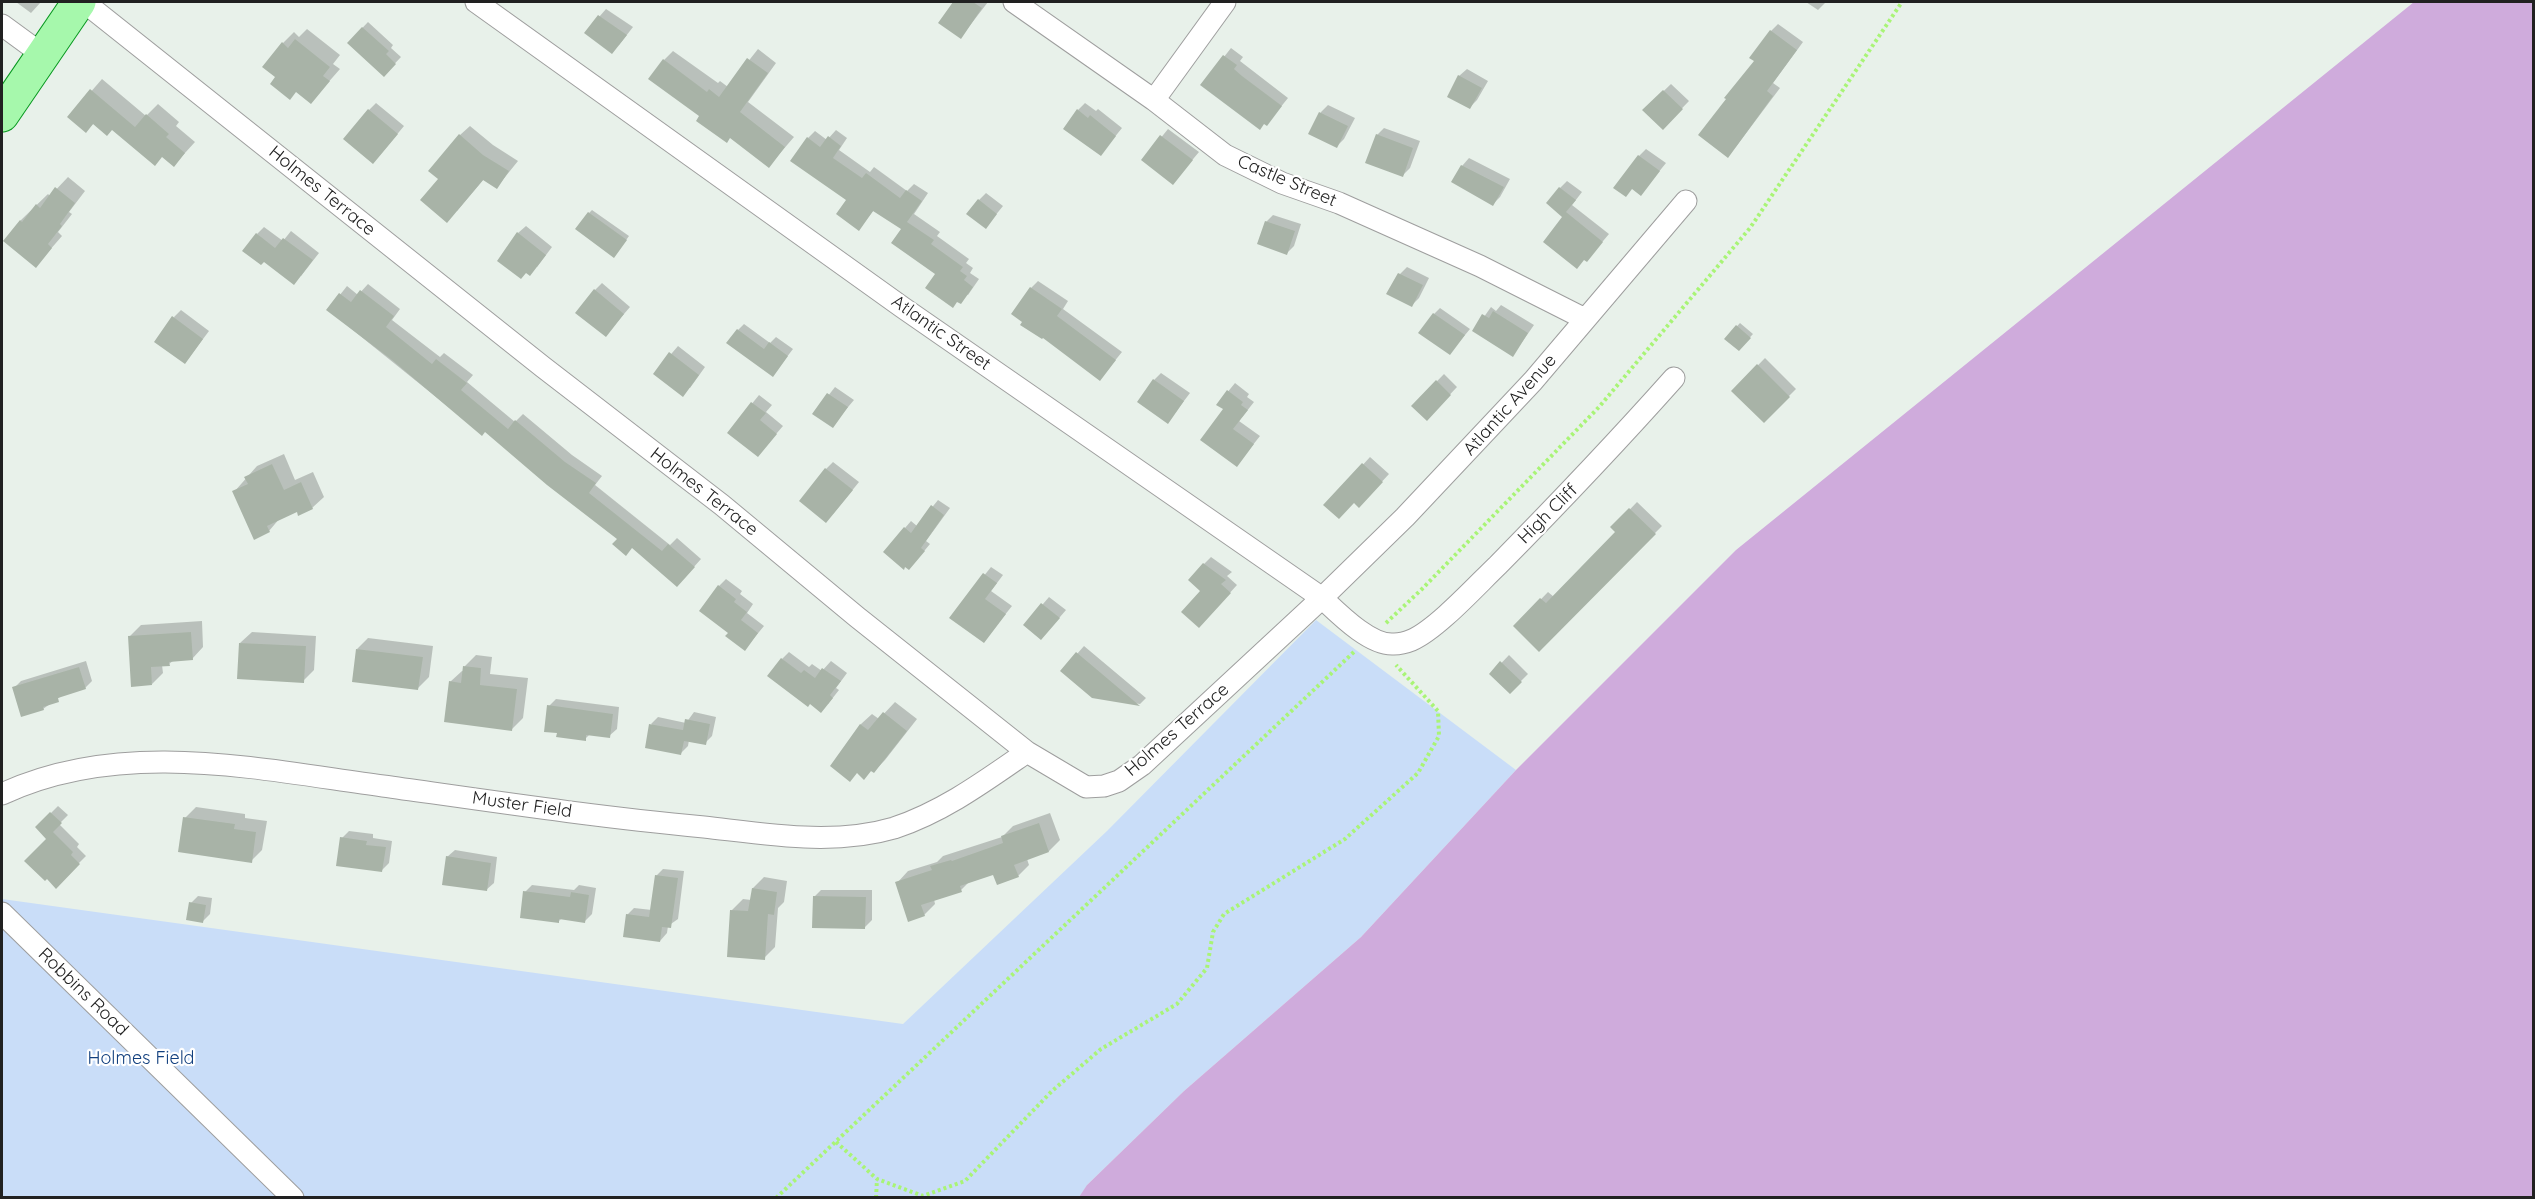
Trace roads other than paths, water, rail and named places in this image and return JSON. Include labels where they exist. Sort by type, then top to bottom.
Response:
[{"type":"main road","points":[[2,115],[79,2]]},
{"type":"street","name":"Holmes Terrace","points":[[84,2],[543,367],[722,505],[857,617],[1027,752],[1086,787],[1104,786],[1119,781],[1142,765],[1322,598]]},
{"type":"street","name":"Atlantic Street","points":[[477,2],[902,307],[1322,598],[1351,624],[1370,637],[1392,645],[1412,640]]},
{"type":"street","name":"Castle Street","points":[[1014,2],[1154,100],[1226,155],[1282,183],[1339,203],[1480,266],[1586,319]]},
{"type":"street","points":[[1154,100],[1225,2]]},
{"type":"street","points":[[2,25],[43,55]]},
{"type":"street","name":"Atlantic Avenue","points":[[1322,598],[1405,517],[1533,381],[1686,201]]},
{"type":"street","name":"High Cliff","points":[[1412,640],[1444,616],[1492,571],[1594,468],[1674,378]]},
{"type":"street","name":"Muster Field","points":[[2,794],[22,785],[69,771],[107,764],[146,761],[228,765],[670,824],[798,837],[838,837],[893,828],[957,801],[1027,752]]},
{"type":"street","name":"Robbins Road","points":[[2,913],[293,1197]]},
{"type":"park label","name":"Holmes Field","points":[[141,1059]]}]
